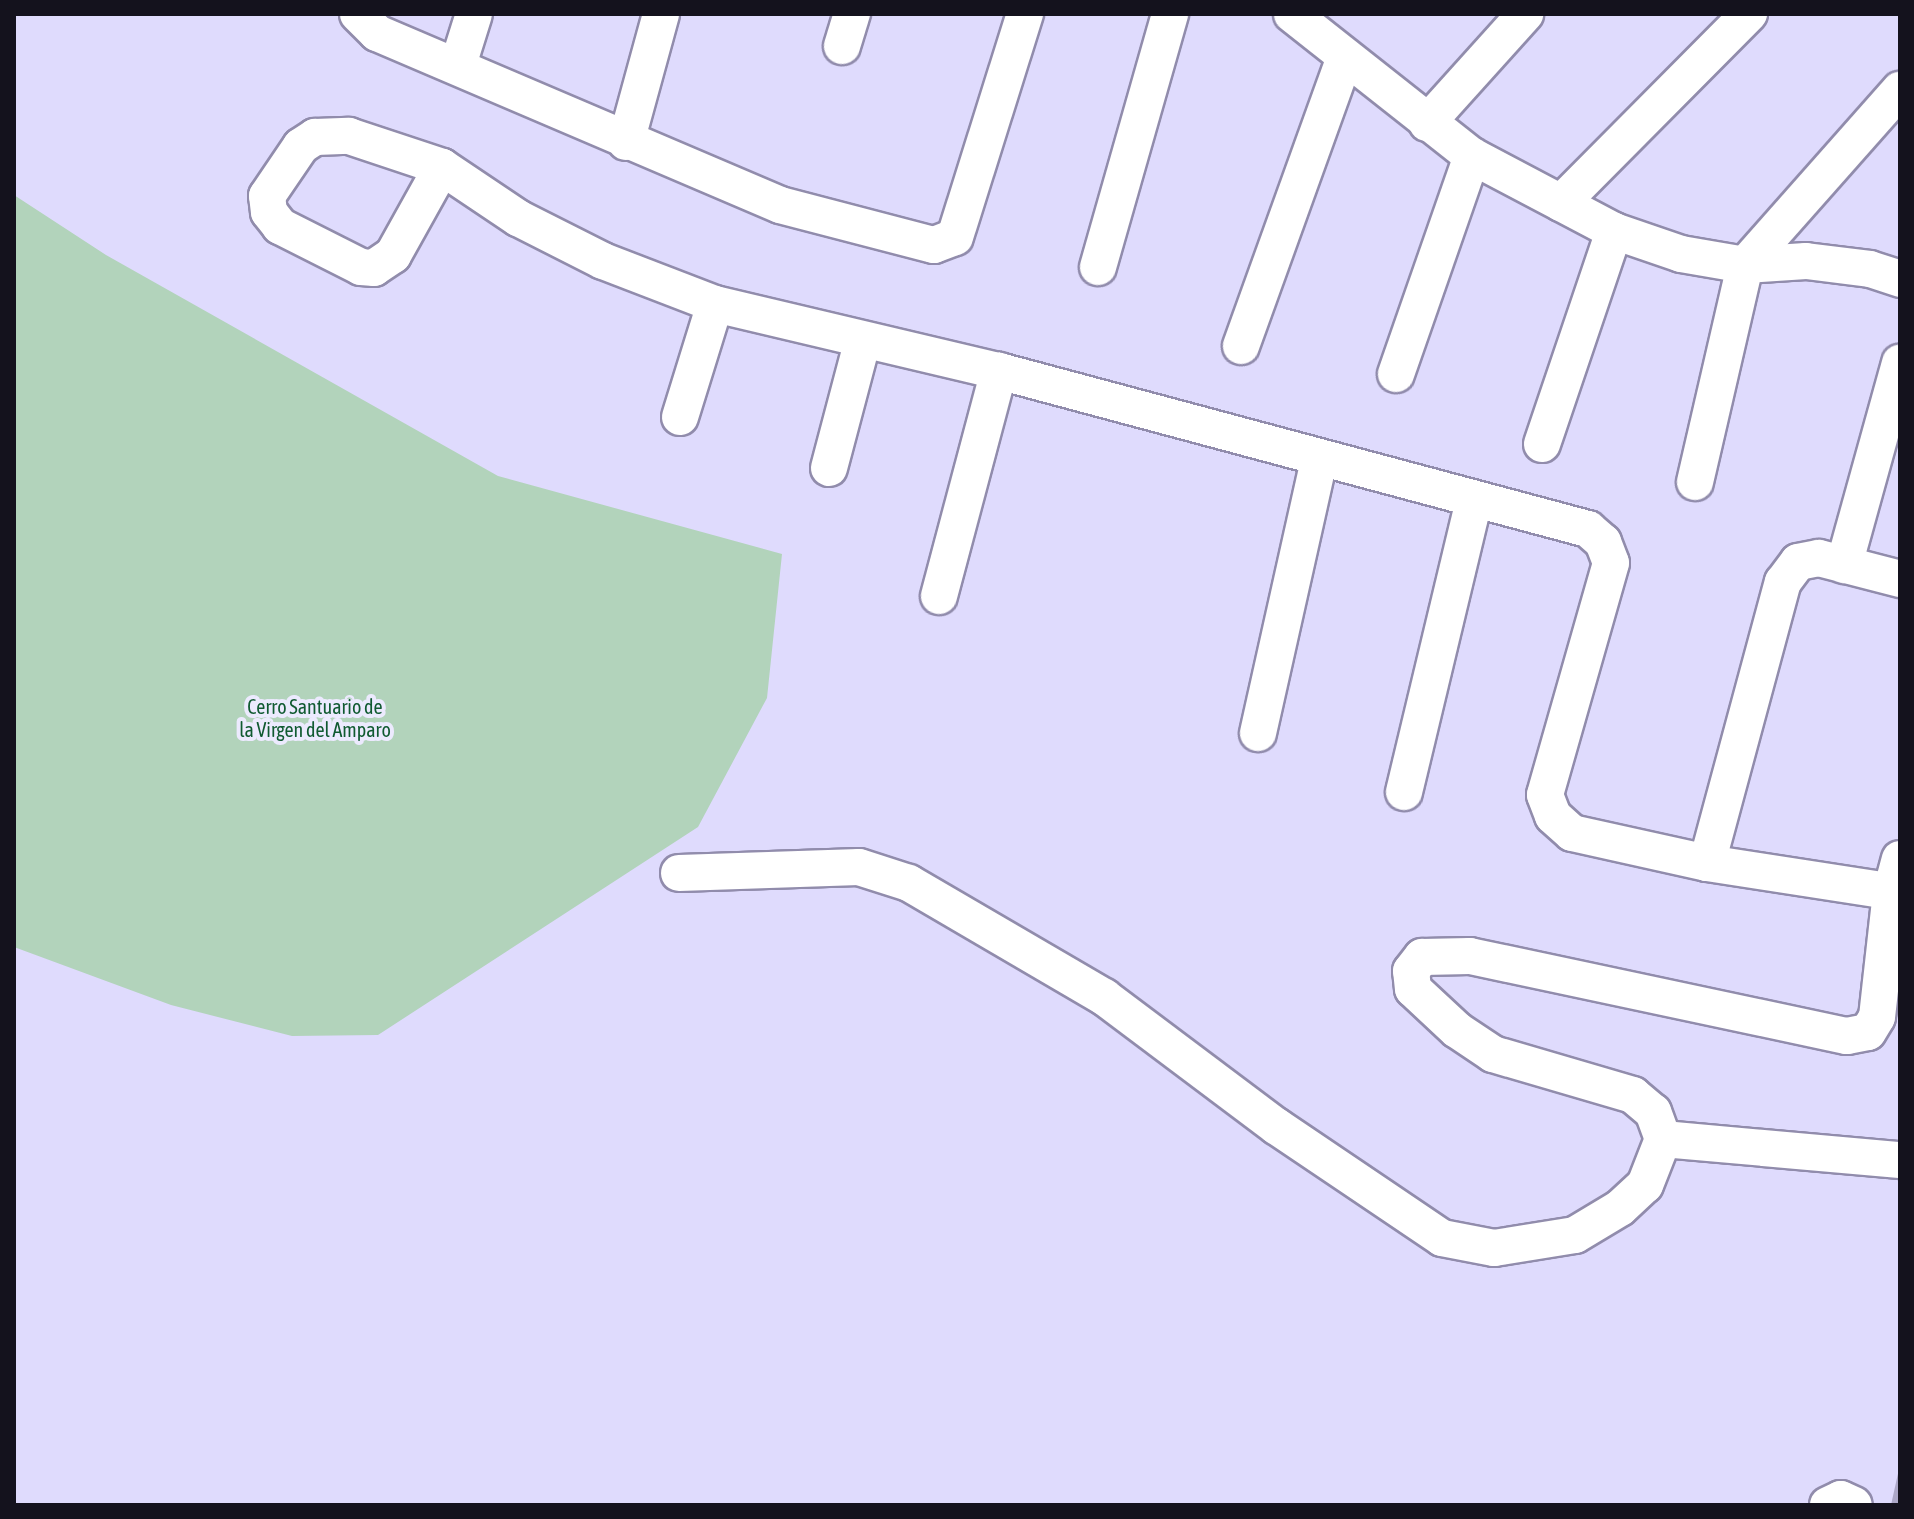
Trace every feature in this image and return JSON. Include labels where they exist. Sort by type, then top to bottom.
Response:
[{"type":"street","points":[[358,14],[377,33],[458,65],[626,142],[780,205],[934,245],[945,244],[955,237],[1025,14]]},
{"type":"street","points":[[458,65],[474,14]]},
{"type":"street","points":[[626,142],[661,14]]},
{"type":"street","points":[[1098,267],[1170,14]]},
{"type":"street","points":[[1427,123],[1525,14]]},
{"type":"street","points":[[1561,203],[1749,14]]},
{"type":"street","points":[[1302,16],[1345,57],[1472,156],[1614,231],[1681,254],[1745,265],[1806,261],[1870,269],[1900,279]]},
{"type":"street","points":[[1241,346],[1345,57]]},
{"type":"street","points":[[1695,482],[1745,265],[1900,90]]},
{"type":"street","points":[[442,167],[393,255],[374,268],[361,267],[280,226],[269,212],[267,196],[301,146],[315,137],[349,136],[442,167],[532,226],[603,261],[715,304],[862,343],[999,371],[1588,529],[1603,542],[1611,563],[1545,795],[1553,816],[1572,833],[1707,863],[1897,882],[1877,1017],[1868,1032],[1847,1036],[1470,956],[1422,957],[1411,971],[1413,989],[1457,1030],[1493,1054],[1633,1095],[1653,1112],[1663,1139],[1645,1185],[1620,1208],[1575,1235],[1494,1248],[1442,1238],[1276,1126],[1104,997],[909,883],[859,867],[679,873]]},
{"type":"street","points":[[1396,374],[1472,156]]},
{"type":"street","points":[[1542,444],[1614,231]]},
{"type":"street","points":[[680,417],[715,304]]},
{"type":"street","points":[[829,468],[862,343]]},
{"type":"street","points":[[1844,565],[1900,363]]},
{"type":"street","points":[[939,596],[999,371]]},
{"type":"street","points":[[1258,733],[1319,459]]},
{"type":"street","points":[[1404,792],[1474,500]]},
{"type":"street","points":[[1707,863],[1783,582],[1798,562],[1819,558],[1900,579]]},
{"type":"street","points":[[1663,1139],[1900,1160]]},
{"type":"street","points":[[1828,1505],[1841,1499],[1854,1505]]},
{"type":"green space","name":"Cerro Santuario de la Virgen del Amparo","points":[[14,195],[106,255],[498,476],[782,554],[767,698],[698,827],[378,1035],[292,1036],[171,1005],[14,947]]},
{"type":"building","points":[[1899,1469],[1900,1505],[1891,1505]]}]
